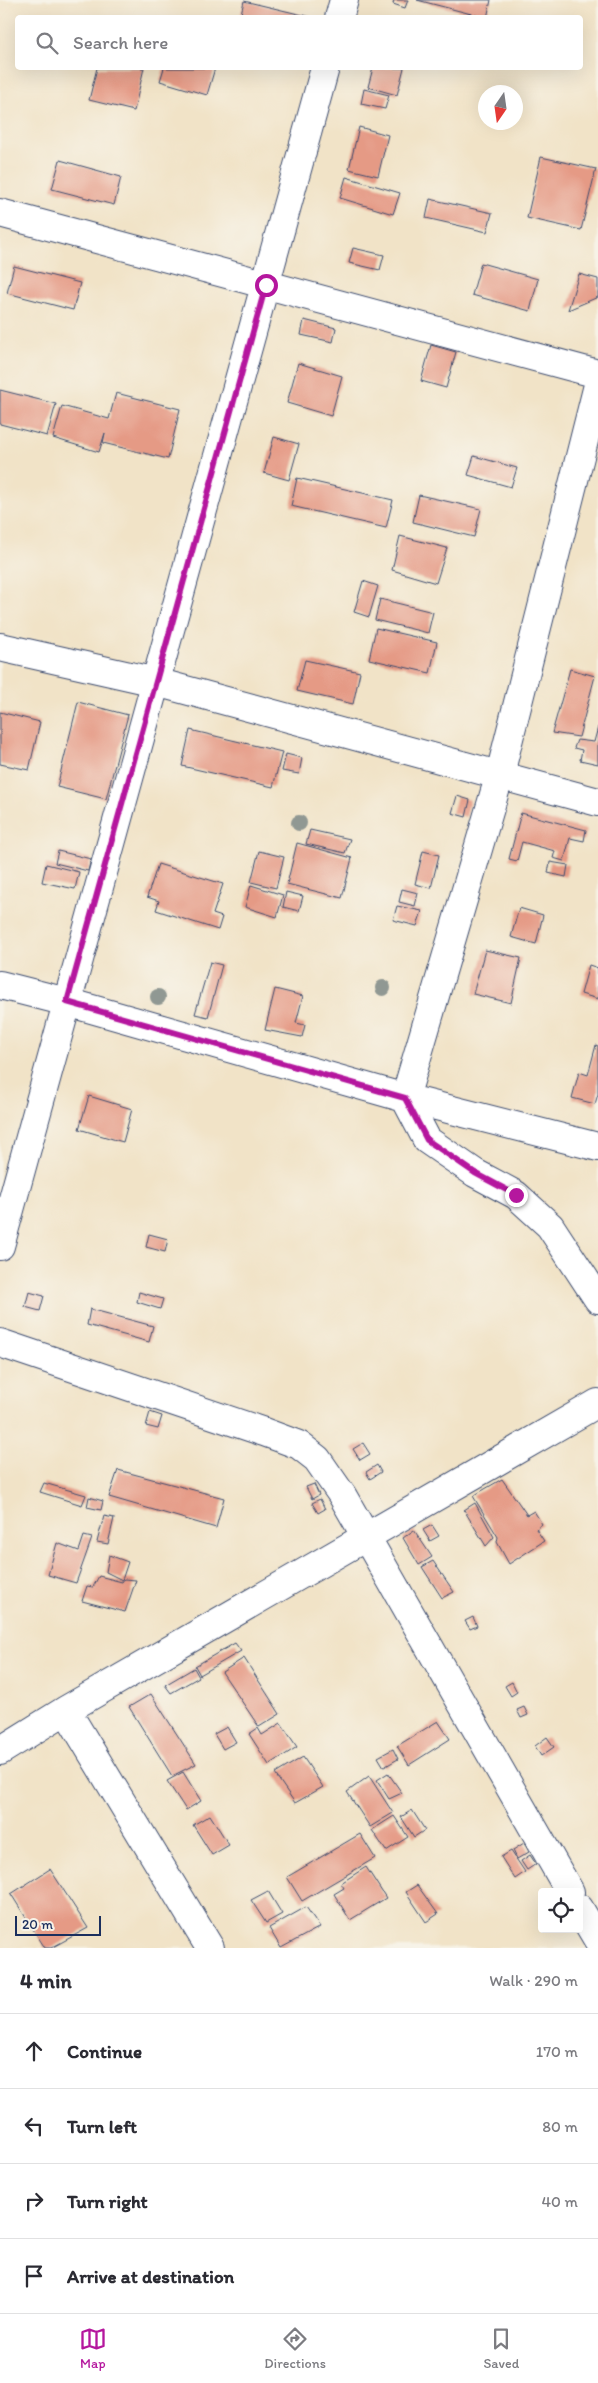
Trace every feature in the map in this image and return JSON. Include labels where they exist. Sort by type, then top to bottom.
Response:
[{"type":"street","points":[[340,15],[344,0]]},
{"type":"street","points":[[0,1246],[324,70]]},
{"type":"street","points":[[0,213],[598,374]]},
{"type":"street","points":[[598,386],[500,774],[405,1098],[427,1140],[475,1173],[516,1195],[550,1226],[598,1299]]},
{"type":"street","points":[[0,647],[156,682],[598,802]]},
{"type":"street","points":[[0,985],[67,1002],[405,1098],[598,1147]]},
{"type":"street","points":[[0,1344],[299,1445],[317,1459],[368,1537],[568,1888]]},
{"type":"street","points":[[0,1752],[66,1710],[598,1403]]},
{"type":"street","points":[[66,1710],[210,1948]]},
{"type":"street","points":[[583,1915],[598,1940]]},
{"type":"building","points":[[394,0],[408,0],[405,8],[393,4]]},
{"type":"building","points":[[417,0],[491,0],[488,15],[475,15]]},
{"type":"building","points":[[244,1],[303,15],[241,15]]},
{"type":"building","points":[[96,70],[144,70],[134,111],[89,100]]},
{"type":"building","points":[[163,70],[214,70],[207,95],[160,81]]},
{"type":"building","points":[[372,70],[403,70],[397,95],[368,87]]},
{"type":"building","points":[[364,89],[389,95],[385,109],[361,104]]},
{"type":"building","points":[[359,127],[388,135],[378,176],[349,169]]},
{"type":"building","points":[[541,157],[596,169],[581,230],[527,218]]},
{"type":"building","points":[[60,160],[121,177],[114,205],[52,189]]},
{"type":"building","points":[[346,177],[400,193],[393,214],[340,198]]},
{"type":"building","points":[[430,199],[492,213],[487,232],[426,218]]},
{"type":"building","points":[[353,248],[384,255],[380,270],[349,263]]},
{"type":"building","points":[[481,263],[538,279],[530,311],[472,295]]},
{"type":"building","points":[[14,266],[80,283],[73,310],[7,293]]},
{"type":"building","points":[[579,274],[598,279],[598,297],[568,310]]},
{"type":"building","points":[[304,320],[336,328],[333,342],[301,335]]},
{"type":"building","points":[[431,345],[456,352],[446,388],[421,381]]},
{"type":"building","points":[[298,363],[342,376],[331,416],[287,403]]},
{"type":"building","points":[[0,390],[56,404],[47,436],[0,424]]},
{"type":"building","points":[[116,393],[180,409],[168,459],[103,443],[105,433],[99,452],[53,438],[62,406],[109,419]]},
{"type":"building","points":[[274,437],[299,444],[289,480],[264,473]]},
{"type":"building","points":[[474,456],[517,468],[511,487],[468,475]]},
{"type":"building","points":[[297,478],[393,500],[386,528],[291,506]]},
{"type":"building","points":[[419,495],[481,509],[474,537],[413,522]]},
{"type":"building","points":[[400,536],[447,548],[436,583],[392,570]]},
{"type":"building","points":[[363,581],[378,586],[369,617],[354,612]]},
{"type":"building","points":[[380,599],[433,612],[428,633],[375,620]]},
{"type":"building","points":[[376,628],[437,642],[430,673],[369,659]]},
{"type":"building","points":[[305,660],[360,672],[353,704],[297,691]]},
{"type":"building","points":[[570,669],[595,676],[579,737],[552,733]]},
{"type":"building","points":[[78,702],[128,715],[106,799],[57,787]]},
{"type":"building","points":[[0,712],[40,722],[29,770],[0,764]]},
{"type":"building","points":[[598,727],[598,764],[580,760],[582,750],[574,748],[577,740],[594,742]]},
{"type":"building","points":[[190,730],[282,752],[273,787],[182,766]]},
{"type":"building","points":[[286,754],[302,758],[299,774],[282,771]]},
{"type":"building","points":[[457,796],[470,800],[466,817],[452,813]]},
{"type":"building","points":[[521,813],[586,830],[584,841],[570,838],[564,861],[553,858],[555,851],[522,842],[517,861],[509,859]]},
{"type":"building","points":[[310,830],[350,839],[345,853],[306,844]]},
{"type":"building","points":[[297,843],[352,858],[342,898],[287,884]]},
{"type":"building","points":[[58,851],[91,859],[88,871],[55,863]]},
{"type":"building","points":[[259,851],[284,857],[276,888],[251,882]]},
{"type":"building","points":[[423,851],[439,855],[431,888],[415,884]]},
{"type":"building","points":[[550,862],[568,865],[566,877],[548,873]]},
{"type":"building","points":[[46,864],[79,872],[75,889],[42,882]]},
{"type":"building","points":[[158,864],[223,884],[213,914],[222,917],[218,930],[156,910],[159,901],[147,897]]},
{"type":"building","points":[[251,885],[283,895],[277,917],[245,907]]},
{"type":"building","points":[[402,889],[418,893],[415,906],[399,902]]},
{"type":"building","points":[[286,892],[303,896],[299,911],[283,907]]},
{"type":"building","points":[[397,906],[422,911],[417,926],[393,920]]},
{"type":"building","points":[[519,908],[543,915],[536,944],[511,937]]},
{"type":"building","points":[[485,950],[521,958],[511,1003],[473,994]]},
{"type":"building","points":[[210,962],[222,965],[208,1017],[195,1014]]},
{"type":"building","points":[[589,965],[598,968],[598,999],[581,994]]},
{"type":"building","points":[[275,989],[303,996],[296,1023],[305,1025],[302,1037],[265,1030]]},
{"type":"building","points":[[596,1045],[598,1046],[598,1094],[595,1104],[572,1098],[579,1072],[588,1075]]},
{"type":"building","points":[[89,1096],[132,1109],[123,1142],[79,1129]]},
{"type":"building","points":[[149,1234],[168,1239],[165,1252],[146,1247]]},
{"type":"building","points":[[29,1292],[44,1296],[40,1311],[25,1307]]},
{"type":"building","points":[[139,1292],[163,1299],[160,1309],[137,1302]]},
{"type":"building","points":[[90,1309],[153,1326],[149,1342],[87,1325]]},
{"type":"building","points":[[150,1412],[162,1416],[158,1429],[146,1426]]},
{"type":"building","points":[[363,1443],[370,1454],[360,1460],[353,1449]]},
{"type":"building","points":[[377,1465],[381,1472],[370,1479],[366,1472]]},
{"type":"building","points":[[118,1470],[224,1498],[216,1528],[109,1497]]},
{"type":"building","points":[[502,1479],[527,1515],[534,1511],[542,1524],[536,1529],[544,1541],[509,1564],[497,1542],[498,1537],[473,1496]]},
{"type":"building","points":[[44,1483],[86,1495],[82,1505],[40,1492]]},
{"type":"building","points":[[314,1484],[319,1495],[312,1499],[306,1487]]},
{"type":"building","points":[[89,1497],[103,1501],[101,1510],[87,1507]]},
{"type":"building","points":[[320,1499],[325,1509],[318,1513],[312,1503]]},
{"type":"building","points":[[475,1503],[494,1537],[486,1546],[464,1510]]},
{"type":"building","points":[[104,1516],[114,1518],[108,1544],[97,1542]]},
{"type":"building","points":[[432,1525],[439,1536],[430,1541],[423,1530]]},
{"type":"building","points":[[414,1530],[432,1557],[419,1565],[403,1538]]},
{"type":"building","points":[[84,1536],[92,1538],[76,1583],[48,1575],[57,1543],[79,1551]]},
{"type":"building","points":[[109,1555],[128,1562],[122,1580],[106,1572]]},
{"type":"building","points":[[433,1561],[454,1592],[442,1598],[422,1567]]},
{"type":"building","points":[[99,1576],[122,1582],[124,1579],[136,1580],[125,1612],[82,1601],[87,1586],[93,1587]]},
{"type":"building","points":[[473,1617],[477,1626],[470,1629],[465,1621]]},
{"type":"building","points":[[235,1643],[241,1651],[200,1675],[195,1666]]},
{"type":"building","points":[[244,1658],[280,1714],[259,1727],[222,1672]]},
{"type":"building","points":[[194,1668],[199,1677],[171,1693],[165,1685]]},
{"type":"building","points":[[512,1682],[517,1692],[511,1696],[505,1686]]},
{"type":"building","points":[[151,1694],[196,1764],[172,1776],[129,1707]]},
{"type":"building","points":[[524,1707],[528,1715],[521,1718],[517,1710]]},
{"type":"building","points":[[438,1721],[450,1739],[409,1765],[397,1746]]},
{"type":"building","points":[[281,1723],[297,1747],[269,1765],[249,1734],[258,1728],[262,1735]]},
{"type":"building","points":[[227,1727],[236,1742],[223,1749],[214,1734]]},
{"type":"building","points":[[547,1737],[554,1747],[541,1756],[535,1746]]},
{"type":"building","points":[[393,1749],[398,1759],[384,1767],[378,1757]]},
{"type":"building","points":[[303,1757],[323,1787],[295,1803],[275,1774]]},
{"type":"building","points":[[183,1772],[201,1801],[186,1810],[167,1781]]},
{"type":"building","points":[[388,1773],[402,1793],[389,1799],[377,1780]]},
{"type":"building","points":[[369,1776],[393,1813],[370,1827],[347,1792]]},
{"type":"building","points":[[412,1810],[425,1830],[414,1837],[401,1817]]},
{"type":"building","points":[[210,1815],[229,1845],[212,1855],[193,1825]]},
{"type":"building","points":[[394,1816],[408,1837],[386,1851],[372,1830]]},
{"type":"building","points":[[360,1834],[375,1858],[302,1901],[287,1877]]},
{"type":"building","points":[[524,1843],[529,1852],[517,1859],[513,1850]]},
{"type":"building","points":[[511,1851],[525,1872],[515,1879],[501,1857]]},
{"type":"building","points":[[530,1855],[536,1864],[527,1870],[521,1861]]},
{"type":"building","points":[[366,1867],[386,1898],[350,1920],[334,1894],[344,1888],[341,1883]]},
{"type":"building","points":[[50,1869],[88,1928],[51,1948],[45,1948],[11,1894]]},
{"type":"building","points":[[417,1885],[438,1914],[426,1922],[406,1892]]},
{"type":"building","points":[[268,1891],[282,1914],[266,1923],[251,1900]]},
{"type":"building","points":[[306,1907],[320,1927],[281,1948],[269,1928]]},
{"type":"route","points":[[266,285],[67,1002],[405,1098],[427,1140],[475,1173],[516,1195]]}]
